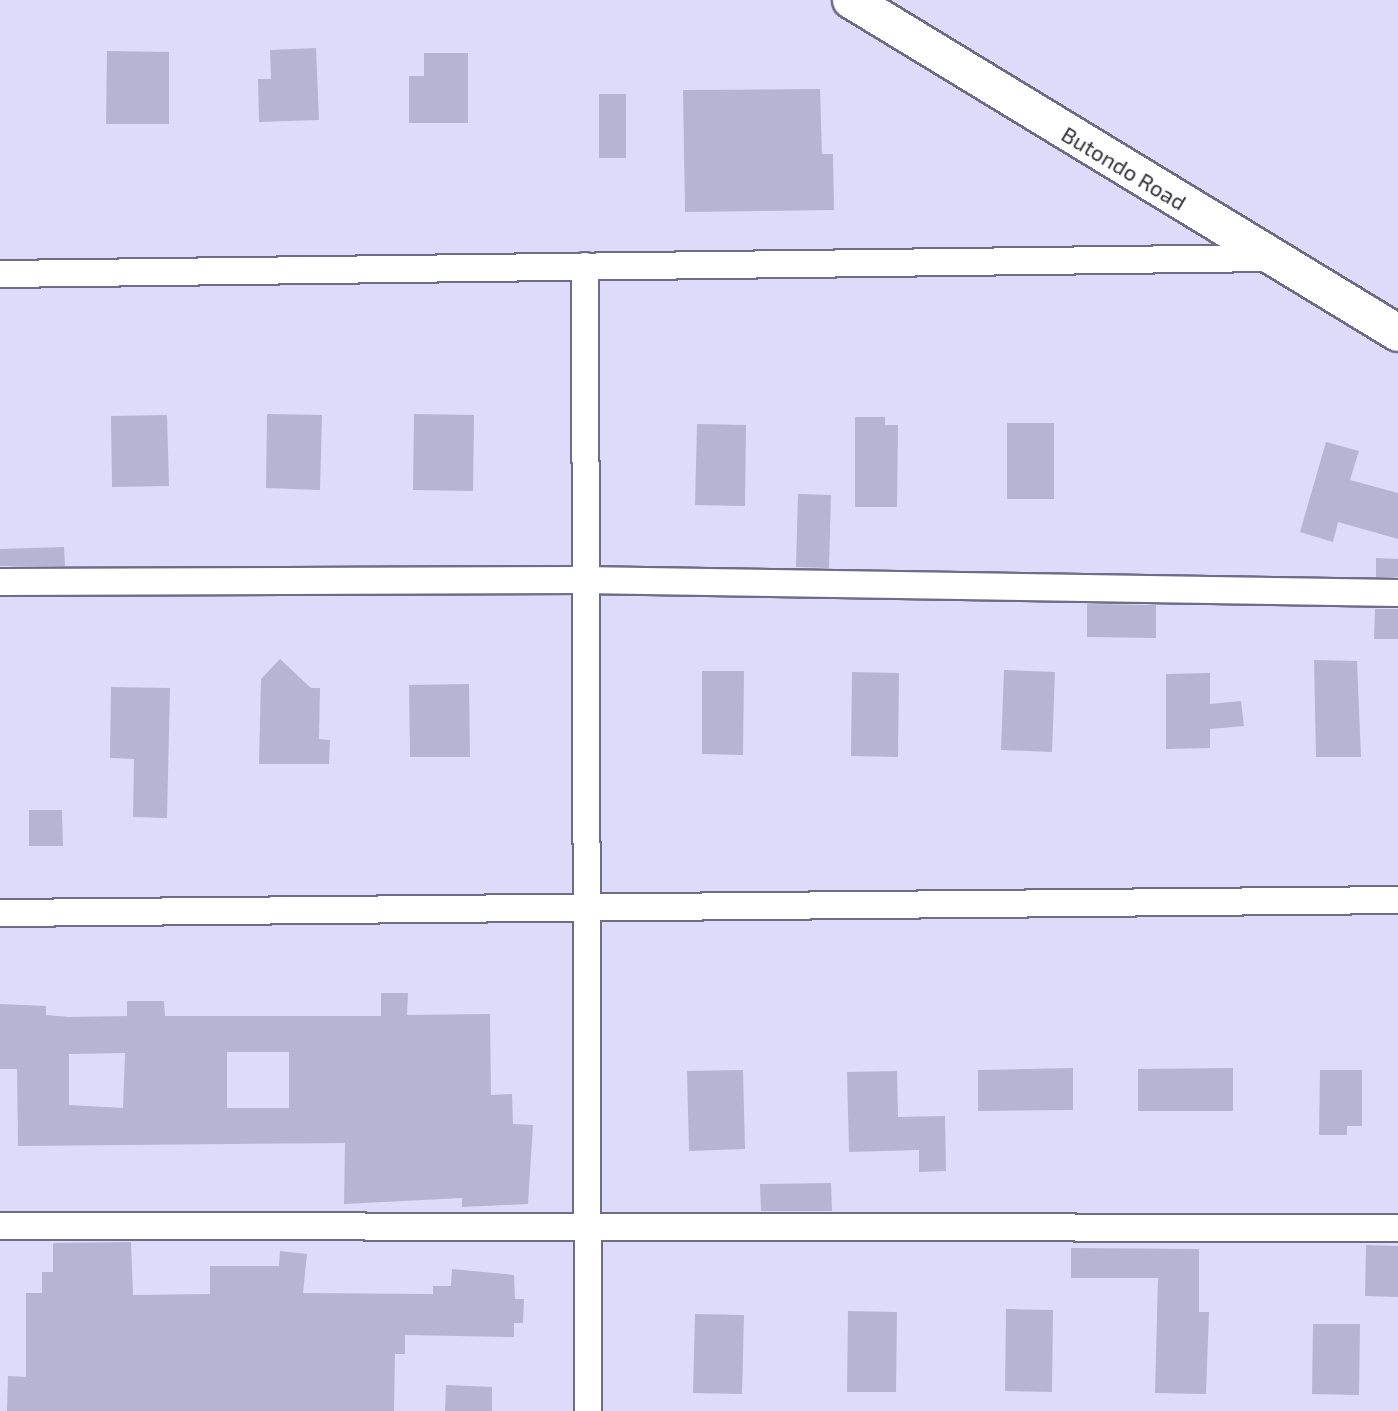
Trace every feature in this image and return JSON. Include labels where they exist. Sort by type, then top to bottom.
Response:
[{"type":"street","name":"Butondo Road","points":[[851,0],[1397,330]]},
{"type":"street","points":[[0,274],[1274,258]]},
{"type":"street","points":[[585,266],[582,580],[588,1411]]},
{"type":"street","points":[[0,582],[582,580],[1398,593]]},
{"type":"street","points":[[0,913],[584,910],[1398,900]]},
{"type":"street","points":[[0,1226],[1398,1228]]},
{"type":"building","points":[[316,48],[319,120],[259,122],[258,79],[271,79],[270,50]]},
{"type":"building","points":[[107,51],[169,52],[169,124],[106,124]]},
{"type":"building","points":[[424,53],[468,53],[468,123],[409,123],[409,76],[424,76]]},
{"type":"building","points":[[820,89],[822,154],[833,154],[834,210],[685,212],[683,90]]},
{"type":"building","points":[[599,94],[626,94],[626,158],[599,158]]},
{"type":"building","points":[[267,414],[322,415],[320,490],[266,488]]},
{"type":"building","points":[[414,414],[474,415],[473,491],[413,490]]},
{"type":"building","points":[[167,415],[169,486],[112,487],[111,416]]},
{"type":"building","points":[[855,417],[885,417],[885,425],[898,425],[897,507],[855,507]]},
{"type":"building","points":[[1007,423],[1054,423],[1054,499],[1007,499]]},
{"type":"building","points":[[697,424],[746,425],[745,506],[695,505]]},
{"type":"building","points":[[1326,442],[1359,451],[1350,480],[1398,493],[1398,539],[1338,522],[1333,542],[1300,532]]},
{"type":"building","points":[[798,494],[831,495],[829,568],[796,567]]},
{"type":"building","points":[[64,547],[65,566],[0,566],[0,549]]},
{"type":"building","points":[[1376,558],[1398,559],[1398,577],[1376,577]]},
{"type":"building","points":[[1087,604],[1156,605],[1156,638],[1087,637]]},
{"type":"building","points":[[1375,609],[1398,609],[1398,639],[1374,639]]},
{"type":"building","points":[[280,659],[311,688],[320,688],[319,739],[330,740],[329,764],[259,764],[261,679]]},
{"type":"building","points":[[1314,660],[1357,661],[1361,757],[1316,757]]},
{"type":"building","points":[[1004,670],[1055,672],[1052,752],[1001,750]]},
{"type":"building","points":[[702,671],[744,671],[743,755],[702,754]]},
{"type":"building","points":[[852,672],[899,673],[898,757],[851,756]]},
{"type":"building","points":[[1210,673],[1210,704],[1241,701],[1244,726],[1210,729],[1210,748],[1166,749],[1166,674]]},
{"type":"building","points":[[469,684],[470,757],[410,757],[409,685]]},
{"type":"building","points":[[111,687],[170,688],[167,818],[133,817],[134,759],[110,758]]},
{"type":"building","points":[[29,810],[62,810],[63,846],[29,846]]},
{"type":"building","points":[[381,993],[408,993],[407,1015],[490,1014],[491,1095],[512,1094],[513,1124],[533,1125],[528,1204],[462,1207],[462,1198],[344,1204],[345,1143],[18,1146],[17,1069],[0,1069],[0,1004],[46,1006],[46,1015],[69,1017],[127,1016],[127,1001],[164,1001],[165,1016],[381,1016]],"holes":[[[227,1052],[289,1052],[289,1108],[227,1108]],[[125,1053],[123,1108],[69,1105],[69,1054]]]},
{"type":"building","points":[[1073,1068],[1073,1110],[978,1111],[978,1070]]},
{"type":"building","points":[[1233,1068],[1233,1111],[1138,1111],[1138,1069]]},
{"type":"building","points":[[743,1070],[745,1149],[689,1151],[687,1071]]},
{"type":"building","points":[[1320,1070],[1362,1070],[1362,1126],[1347,1126],[1347,1135],[1319,1135]]},
{"type":"building","points":[[897,1071],[898,1117],[945,1116],[946,1171],[919,1172],[919,1150],[849,1152],[847,1072]]},
{"type":"building","points":[[831,1183],[832,1211],[761,1211],[760,1184]]},
{"type":"building","points":[[131,1242],[133,1295],[210,1294],[210,1266],[279,1266],[280,1251],[307,1254],[303,1293],[433,1294],[433,1286],[451,1286],[452,1269],[514,1275],[515,1299],[524,1299],[523,1323],[514,1323],[514,1337],[405,1335],[405,1354],[395,1354],[394,1411],[7,1411],[8,1376],[26,1377],[26,1293],[42,1293],[42,1272],[53,1272],[53,1243]]},
{"type":"building","points":[[1366,1245],[1398,1246],[1398,1297],[1365,1296]]},
{"type":"building","points":[[1071,1248],[1199,1249],[1199,1312],[1209,1312],[1206,1394],[1155,1393],[1158,1278],[1071,1278]]},
{"type":"building","points":[[1006,1309],[1053,1310],[1052,1392],[1005,1391]]},
{"type":"building","points":[[848,1311],[897,1312],[896,1392],[847,1392]]},
{"type":"building","points":[[695,1314],[744,1315],[742,1394],[693,1393]]},
{"type":"building","points":[[1313,1324],[1360,1324],[1359,1395],[1312,1394]]},
{"type":"building","points":[[446,1385],[492,1387],[492,1411],[445,1411]]}]
